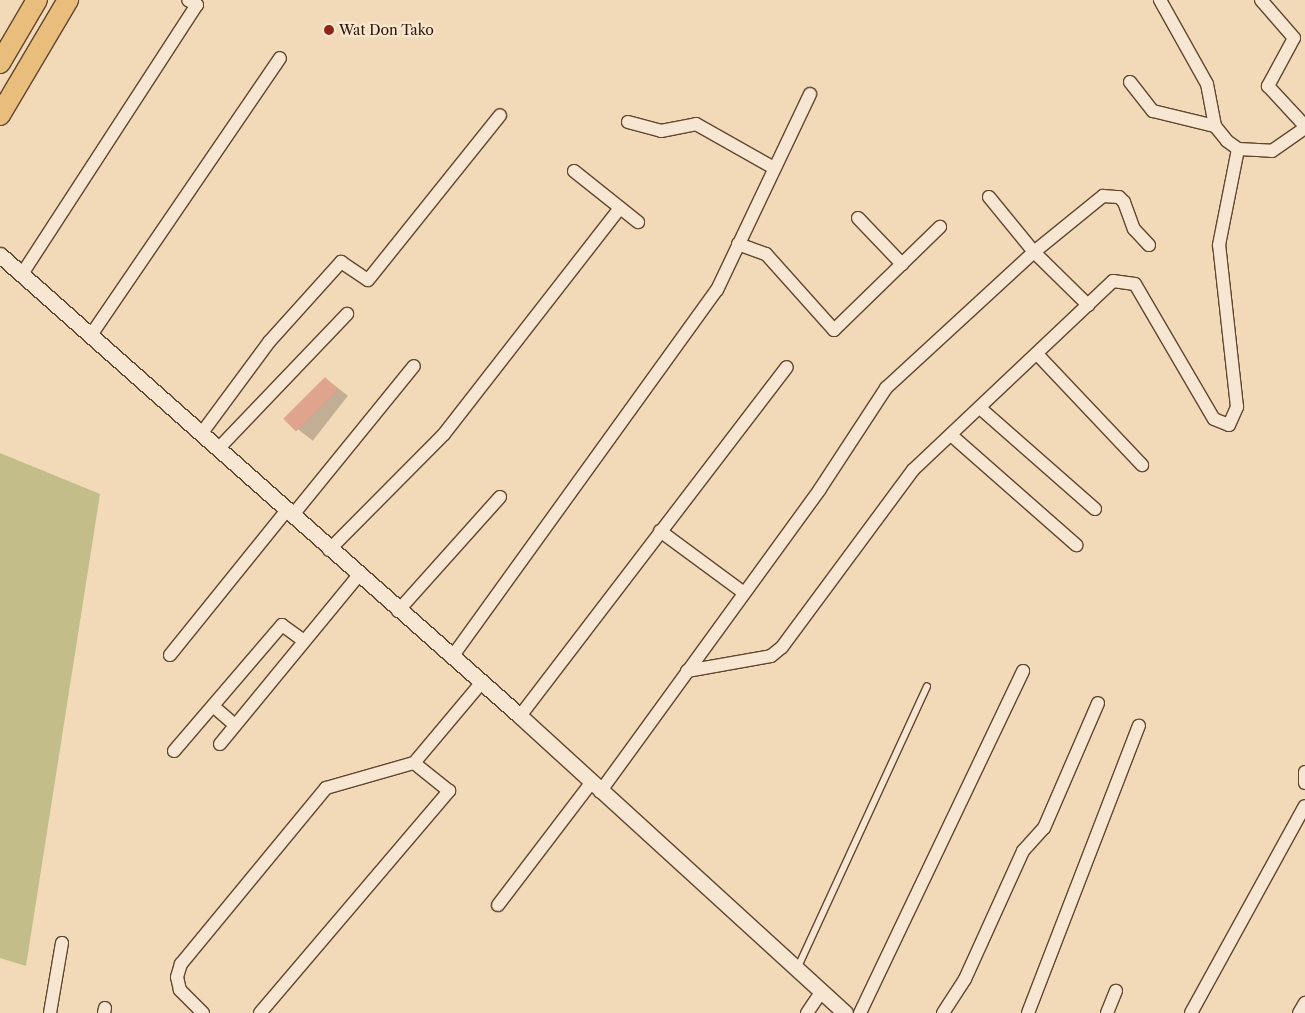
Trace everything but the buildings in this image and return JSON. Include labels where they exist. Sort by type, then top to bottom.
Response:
[{"type":"main road","points":[[0,36],[22,0]]},
{"type":"main road","points":[[0,64],[37,0]]},
{"type":"main road","points":[[0,91],[54,0]]},
{"type":"main road","points":[[0,114],[68,0]]},
{"type":"street","points":[[22,274],[197,5],[188,0]]},
{"type":"street","points":[[1160,0],[1207,84],[1214,126]]},
{"type":"street","points":[[1130,82],[1153,111],[1214,126],[1238,149],[1272,151],[1305,127],[1268,86],[1294,38],[1261,0]]},
{"type":"street","points":[[91,335],[280,58]]},
{"type":"street","points":[[452,657],[717,290],[810,94]]},
{"type":"street","points":[[201,434],[269,342],[341,262],[368,280],[500,116]]},
{"type":"street","points":[[628,122],[661,131],[696,124],[774,168]]},
{"type":"street","points":[[687,670],[771,656],[782,647],[912,470],[1113,281],[1135,284],[1214,419],[1229,425],[1236,418],[1219,245],[1238,149]]},
{"type":"street","points":[[574,171],[638,222]]},
{"type":"street","points":[[498,905],[595,787],[687,670],[820,489],[886,388],[1034,252],[1094,202],[1112,195],[1124,202],[1134,229],[1149,245]]},
{"type":"street","points":[[988,196],[1034,252],[1088,305]]},
{"type":"street","points":[[329,550],[444,434],[620,208]]},
{"type":"street","points":[[858,218],[902,264]]},
{"type":"street","points":[[738,244],[766,254],[834,330],[940,227]]},
{"type":"street","points":[[0,255],[358,576],[520,716],[595,787],[845,1013]]},
{"type":"street","points":[[218,449],[347,314]]},
{"type":"street","points":[[1037,354],[1142,465]]},
{"type":"street","points":[[170,655],[414,366]]},
{"type":"street","points":[[520,716],[786,367]]},
{"type":"street","points":[[980,408],[1095,509]]},
{"type":"street","points":[[951,435],[1076,545]]},
{"type":"street","points":[[398,610],[500,497]]},
{"type":"street","points":[[660,531],[744,593]]},
{"type":"street","points":[[220,744],[358,576]]},
{"type":"street","points":[[174,752],[282,625],[304,641]]},
{"type":"street","points":[[860,1013],[1023,671]]},
{"type":"street","points":[[204,1013],[180,990],[177,977],[182,964],[326,788],[414,763],[482,682]]},
{"type":"street","points":[[943,1013],[965,979],[1023,851],[1044,828],[1098,702]]},
{"type":"street","points":[[213,706],[235,725]]},
{"type":"street","points":[[1028,1013],[1139,726]]},
{"type":"street","points":[[260,1013],[449,791],[414,763]]},
{"type":"street","points":[[1305,772],[1305,783]]},
{"type":"street","points":[[1191,1013],[1305,806]]},
{"type":"street","points":[[50,1013],[62,943]]},
{"type":"street","points":[[1107,1013],[1116,991]]},
{"type":"street","points":[[807,1013],[821,992]]},
{"type":"street","points":[[1299,1013],[1305,1003]]},
{"type":"lane","points":[[796,970],[927,687]]},
{"type":"shaded area","points":[[0,453],[100,494],[26,966],[0,958]]},
{"type":"place","name":"Wat Don Tako","points":[[329,30]]}]
